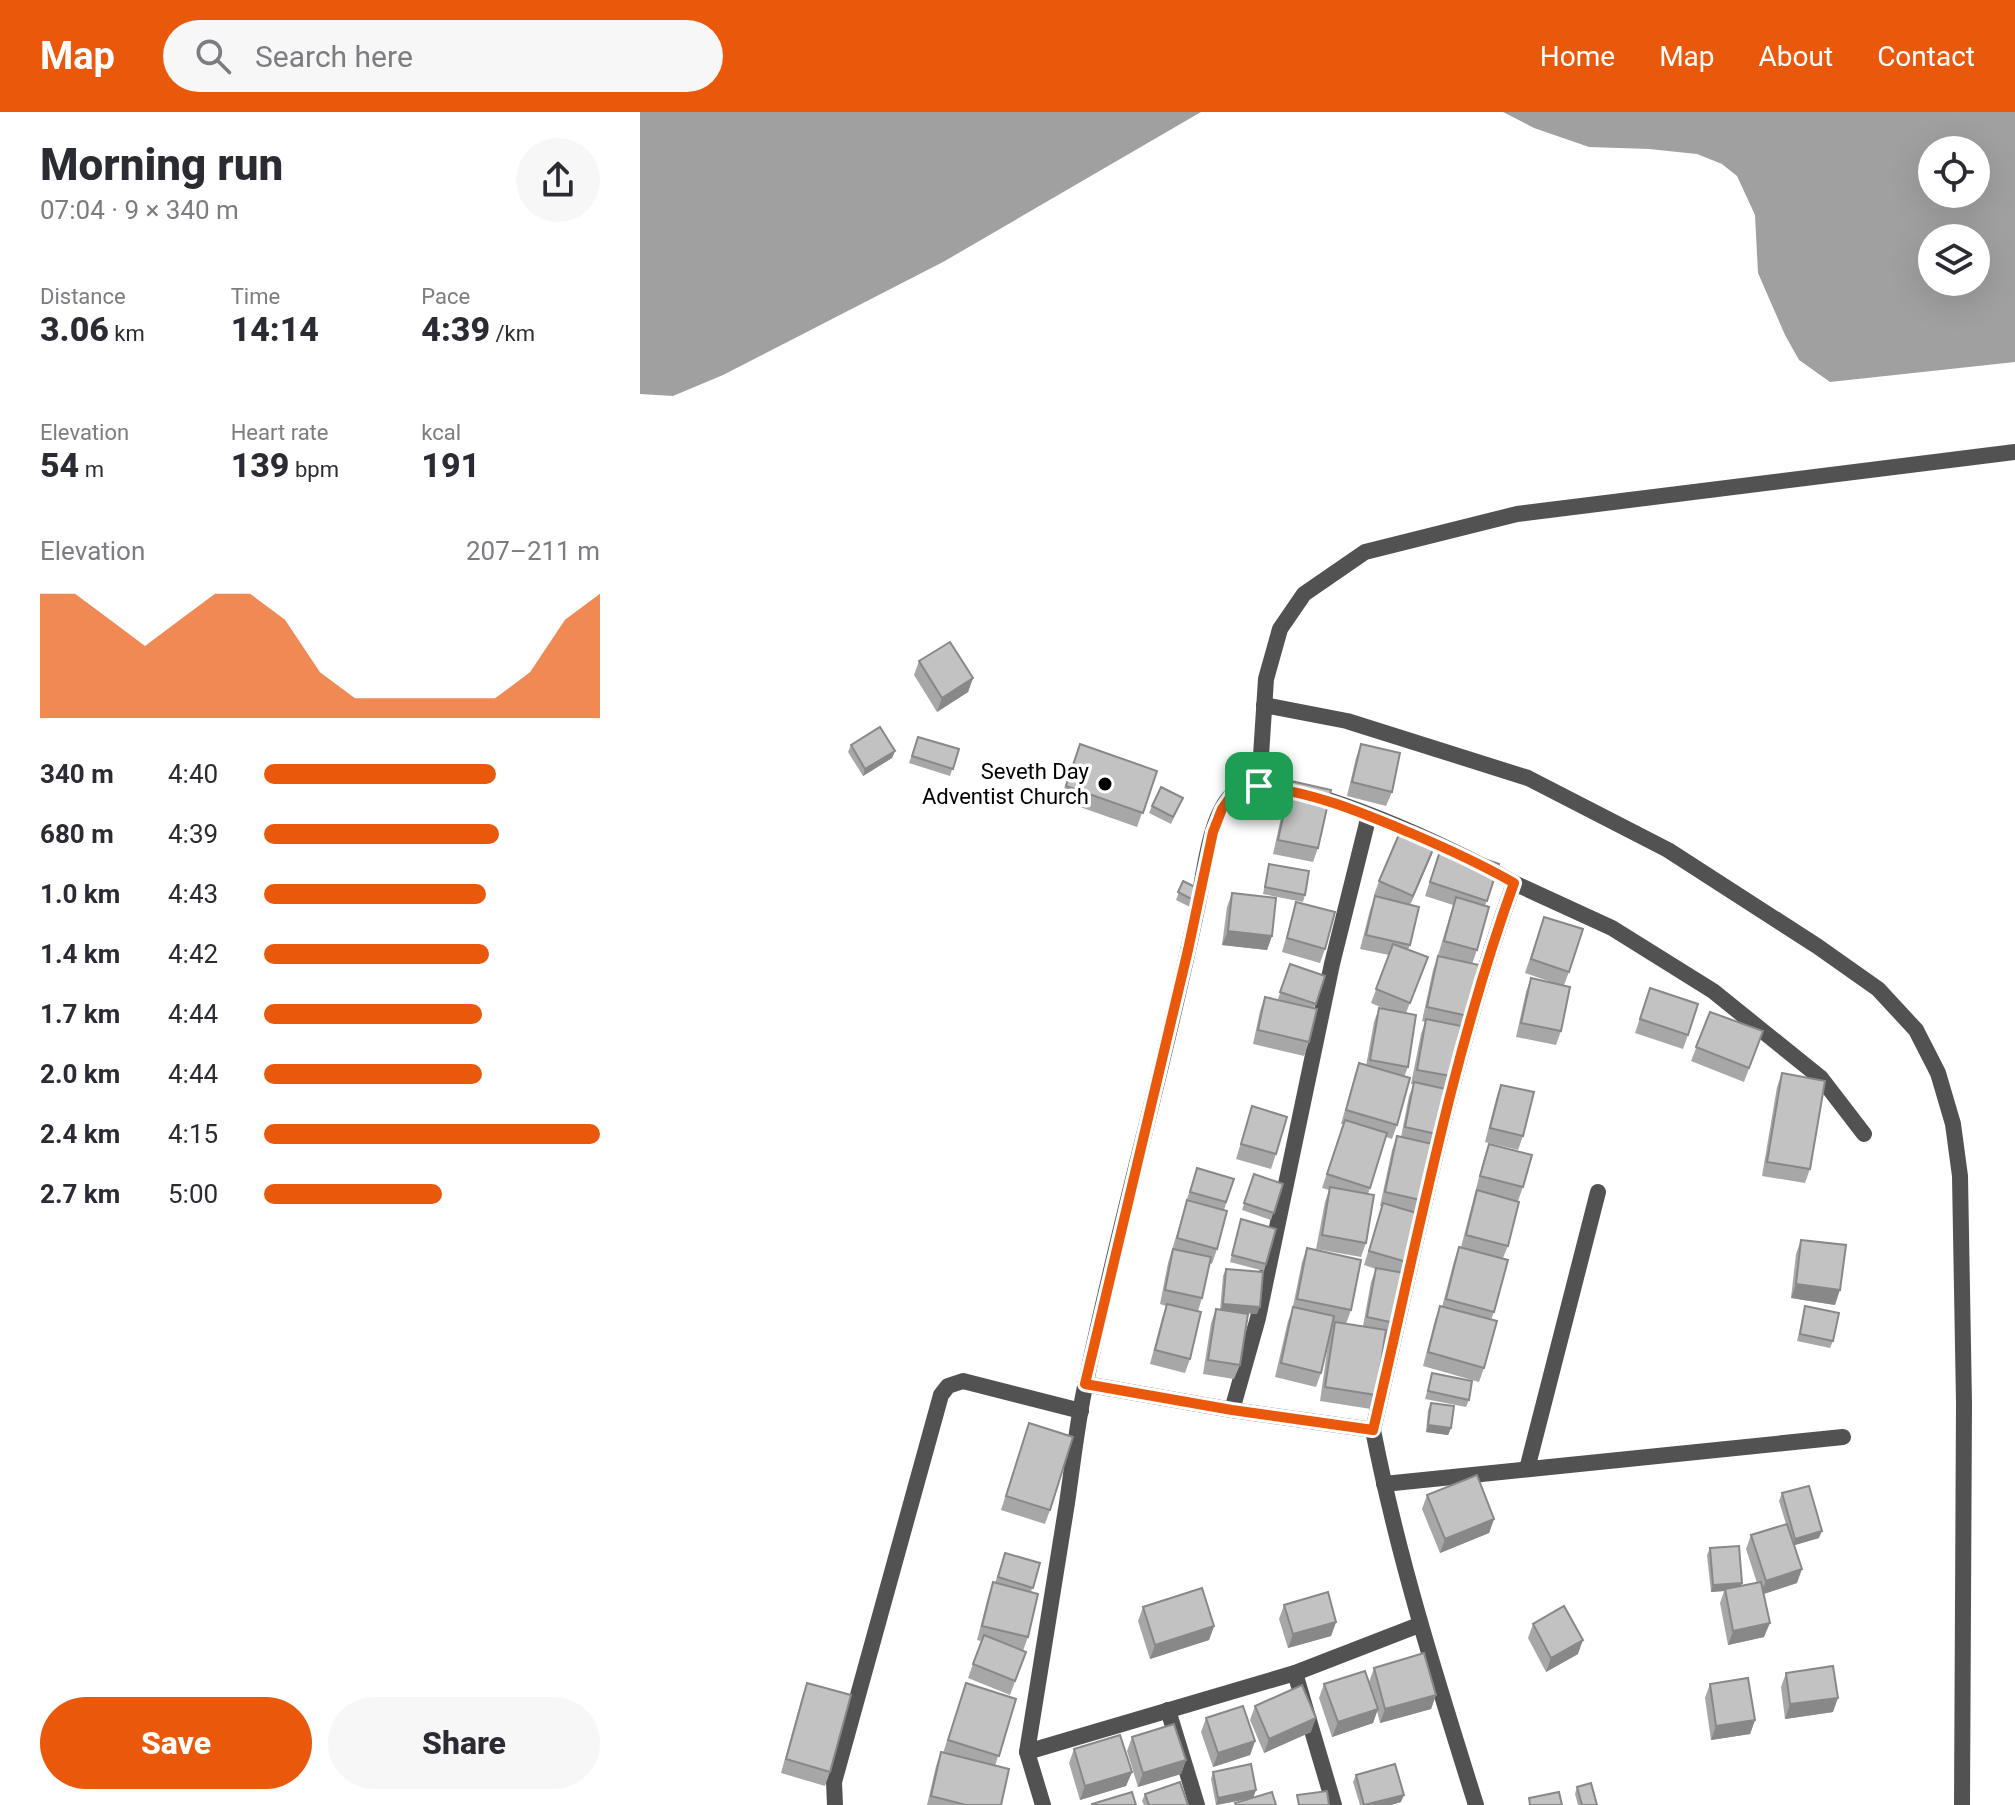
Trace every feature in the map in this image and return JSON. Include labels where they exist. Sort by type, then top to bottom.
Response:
[{"type":"street","points":[[1259,786],[1266,679],[1280,629],[1304,594],[1365,552],[1517,514],[2015,452]]},
{"type":"street","points":[[1264,705],[1347,721],[1528,778],[1668,850],[1817,946],[1878,989],[1916,1030],[1938,1073],[1953,1124],[1960,1176],[1964,1403],[1962,1805]]},
{"type":"street","points":[[1043,1805],[1027,1752],[1085,1384],[1213,832],[1222,809],[1233,793],[1259,786],[1299,791],[1369,815],[1459,854],[1612,928],[1713,991],[1821,1078],[1864,1134]]},
{"type":"street","points":[[1232,1410],[1258,1318],[1332,964],[1369,815]]},
{"type":"street","points":[[1476,1805],[1419,1625],[1373,1430],[1451,1093],[1514,883]]},
{"type":"street","points":[[1527,1469],[1598,1192]]},
{"type":"street","points":[[835,1805],[834,1782],[941,1395],[948,1386],[963,1381],[1081,1411]]},
{"type":"street","points":[[1085,1384],[1232,1410],[1373,1430]]},
{"type":"street","points":[[1384,1484],[1843,1437]]},
{"type":"street","points":[[1027,1752],[1295,1673],[1419,1625]]},
{"type":"street","points":[[1295,1673],[1334,1805]]},
{"type":"street","points":[[1168,1710],[1197,1805]]},
{"type":"shaded area","points":[[640,112],[1201,112],[943,262],[723,375],[673,396],[640,394]]},
{"type":"shaded area","points":[[1503,112],[2015,112],[2015,362],[1830,382],[1799,360],[1785,335],[1758,273],[1755,215],[1737,176],[1722,164],[1697,154],[1589,147],[1534,128]]},
{"type":"building","points":[[950,642],[973,678],[942,698],[919,661]]},
{"type":"building","points":[[880,727],[895,751],[865,769],[851,745]]},
{"type":"building","points":[[918,737],[959,749],[953,769],[912,756]]},
{"type":"building","points":[[1080,744],[1157,771],[1143,813],[1066,786]]},
{"type":"building","points":[[1361,744],[1400,753],[1392,792],[1352,782]]},
{"type":"building","points":[[1291,781],[1331,790],[1318,848],[1278,840]]},
{"type":"building","points":[[1161,787],[1183,798],[1173,817],[1152,806]]},
{"type":"building","points":[[1403,825],[1437,840],[1413,896],[1379,881]]},
{"type":"building","points":[[1442,845],[1499,864],[1487,901],[1430,882]]},
{"type":"building","points":[[1269,864],[1309,871],[1305,895],[1265,887]]},
{"type":"building","points":[[1183,881],[1201,890],[1195,901],[1178,892]]},
{"type":"building","points":[[1232,893],[1276,898],[1272,936],[1228,931]]},
{"type":"building","points":[[1375,896],[1419,907],[1410,945],[1366,935]]},
{"type":"building","points":[[1456,897],[1489,907],[1477,950],[1444,941]]},
{"type":"building","points":[[1296,902],[1335,912],[1325,949],[1287,938]]},
{"type":"building","points":[[1544,917],[1583,929],[1569,972],[1531,959]]},
{"type":"building","points":[[1393,944],[1428,957],[1410,1003],[1376,989]]},
{"type":"building","points":[[1438,956],[1479,965],[1468,1016],[1427,1007]]},
{"type":"building","points":[[1290,964],[1325,976],[1316,1004],[1280,992]]},
{"type":"building","points":[[1531,978],[1570,987],[1561,1031],[1521,1023]]},
{"type":"building","points":[[1650,988],[1698,1004],[1688,1035],[1640,1019]]},
{"type":"building","points":[[1265,997],[1317,1009],[1309,1042],[1258,1030]]},
{"type":"building","points":[[1379,1008],[1416,1015],[1408,1067],[1370,1060]]},
{"type":"building","points":[[1710,1012],[1763,1031],[1749,1068],[1696,1047]]},
{"type":"building","points":[[1426,1019],[1461,1026],[1451,1076],[1417,1070]]},
{"type":"building","points":[[1359,1063],[1410,1078],[1397,1125],[1346,1110]]},
{"type":"building","points":[[1782,1073],[1825,1081],[1810,1169],[1767,1162]]},
{"type":"building","points":[[1414,1082],[1450,1090],[1441,1135],[1405,1127]]},
{"type":"building","points":[[1501,1085],[1534,1092],[1523,1136],[1490,1128]]},
{"type":"building","points":[[1252,1106],[1287,1117],[1276,1154],[1241,1144]]},
{"type":"building","points":[[1345,1120],[1387,1133],[1370,1188],[1327,1174]]},
{"type":"building","points":[[1397,1136],[1437,1145],[1425,1201],[1385,1192]]},
{"type":"building","points":[[1489,1144],[1532,1155],[1523,1187],[1480,1176]]},
{"type":"building","points":[[1197,1168],[1234,1179],[1226,1202],[1190,1192]]},
{"type":"building","points":[[1254,1174],[1283,1184],[1274,1213],[1244,1203]]},
{"type":"building","points":[[1330,1187],[1374,1195],[1366,1243],[1322,1235]]},
{"type":"building","points":[[1477,1190],[1519,1202],[1508,1246],[1466,1235]]},
{"type":"building","points":[[1187,1200],[1227,1211],[1217,1249],[1177,1238]]},
{"type":"building","points":[[1383,1203],[1423,1215],[1410,1263],[1369,1251]]},
{"type":"building","points":[[1241,1219],[1276,1229],[1266,1264],[1232,1255]]},
{"type":"building","points":[[1801,1240],[1846,1245],[1840,1290],[1796,1284]]},
{"type":"building","points":[[1459,1247],[1508,1260],[1494,1312],[1446,1299]]},
{"type":"building","points":[[1307,1248],[1361,1260],[1351,1310],[1297,1299]]},
{"type":"building","points":[[1173,1249],[1211,1257],[1202,1298],[1165,1290]]},
{"type":"building","points":[[1376,1268],[1404,1273],[1395,1323],[1367,1317]]},
{"type":"building","points":[[1226,1269],[1263,1272],[1260,1307],[1223,1304]]},
{"type":"building","points":[[1167,1304],[1201,1312],[1190,1359],[1155,1350]]},
{"type":"building","points":[[1440,1306],[1497,1321],[1484,1368],[1428,1352]]},
{"type":"building","points":[[1805,1306],[1839,1313],[1833,1341],[1800,1334]]},
{"type":"building","points":[[1293,1307],[1334,1316],[1321,1373],[1281,1363]]},
{"type":"building","points":[[1216,1309],[1248,1314],[1240,1365],[1208,1360]]},
{"type":"building","points":[[1335,1322],[1386,1330],[1376,1395],[1325,1387]]},
{"type":"building","points":[[1432,1373],[1472,1381],[1469,1400],[1428,1391]]},
{"type":"building","points":[[1431,1403],[1454,1406],[1451,1428],[1428,1425]]},
{"type":"building","points":[[1029,1423],[1073,1437],[1050,1510],[1006,1496]]},
{"type":"building","points":[[1477,1475],[1494,1519],[1445,1539],[1427,1495]]},
{"type":"building","points":[[1809,1486],[1822,1531],[1795,1539],[1782,1493]]},
{"type":"building","points":[[1787,1524],[1802,1569],[1766,1581],[1751,1535]]},
{"type":"building","points":[[1739,1546],[1742,1583],[1713,1585],[1710,1548]]},
{"type":"building","points":[[1005,1553],[1040,1563],[1033,1588],[998,1577]]},
{"type":"building","points":[[993,1582],[1038,1594],[1028,1637],[982,1626]]},
{"type":"building","points":[[1761,1582],[1770,1623],[1733,1631],[1725,1589]]},
{"type":"building","points":[[1202,1588],[1214,1626],[1155,1645],[1143,1607]]},
{"type":"building","points":[[1328,1592],[1336,1622],[1293,1634],[1284,1605]]},
{"type":"building","points":[[1564,1606],[1583,1640],[1551,1658],[1533,1624]]},
{"type":"building","points":[[984,1635],[1026,1652],[1015,1681],[973,1664]]},
{"type":"building","points":[[1424,1653],[1436,1695],[1385,1709],[1374,1668]]},
{"type":"building","points":[[1833,1666],[1838,1698],[1790,1704],[1786,1673]]},
{"type":"building","points":[[1365,1671],[1378,1709],[1338,1722],[1324,1684]]},
{"type":"building","points":[[1748,1678],[1755,1720],[1716,1726],[1710,1684]]},
{"type":"building","points":[[807,1683],[851,1695],[830,1772],[786,1759]]},
{"type":"building","points":[[966,1683],[1016,1699],[999,1756],[948,1740]]},
{"type":"building","points":[[1302,1685],[1316,1718],[1269,1739],[1255,1706]]},
{"type":"building","points":[[1243,1706],[1255,1741],[1218,1753],[1206,1718]]},
{"type":"building","points":[[1174,1724],[1186,1760],[1143,1773],[1132,1737]]},
{"type":"building","points":[[1120,1735],[1132,1772],[1085,1786],[1074,1749]]},
{"type":"building","points":[[941,1752],[1009,1769],[1001,1805],[966,1805],[931,1796]]},
{"type":"building","points":[[1251,1764],[1256,1790],[1218,1798],[1213,1772]]},
{"type":"building","points":[[1395,1764],[1404,1795],[1364,1805],[1356,1775]]},
{"type":"building","points":[[1180,1782],[1188,1805],[1149,1805],[1145,1794]]},
{"type":"building","points":[[1591,1783],[1597,1805],[1582,1805],[1577,1787]]},
{"type":"building","points":[[1327,1791],[1329,1805],[1299,1805],[1297,1795]]},
{"type":"building","points":[[1132,1792],[1136,1805],[1092,1805],[1092,1804]]},
{"type":"building","points":[[1272,1792],[1276,1805],[1235,1803]]},
{"type":"building","points":[[1559,1792],[1562,1805],[1530,1805],[1529,1798]]},
{"type":"place","name":"Seveth Day Adventist Church","points":[[1105,784]]},
{"type":"route","points":[[1259,786],[1299,791],[1341,804],[1459,854],[1514,883],[1451,1093],[1373,1430],[1232,1410],[1085,1384],[1213,832],[1222,809],[1233,793],[1259,786]]}]
